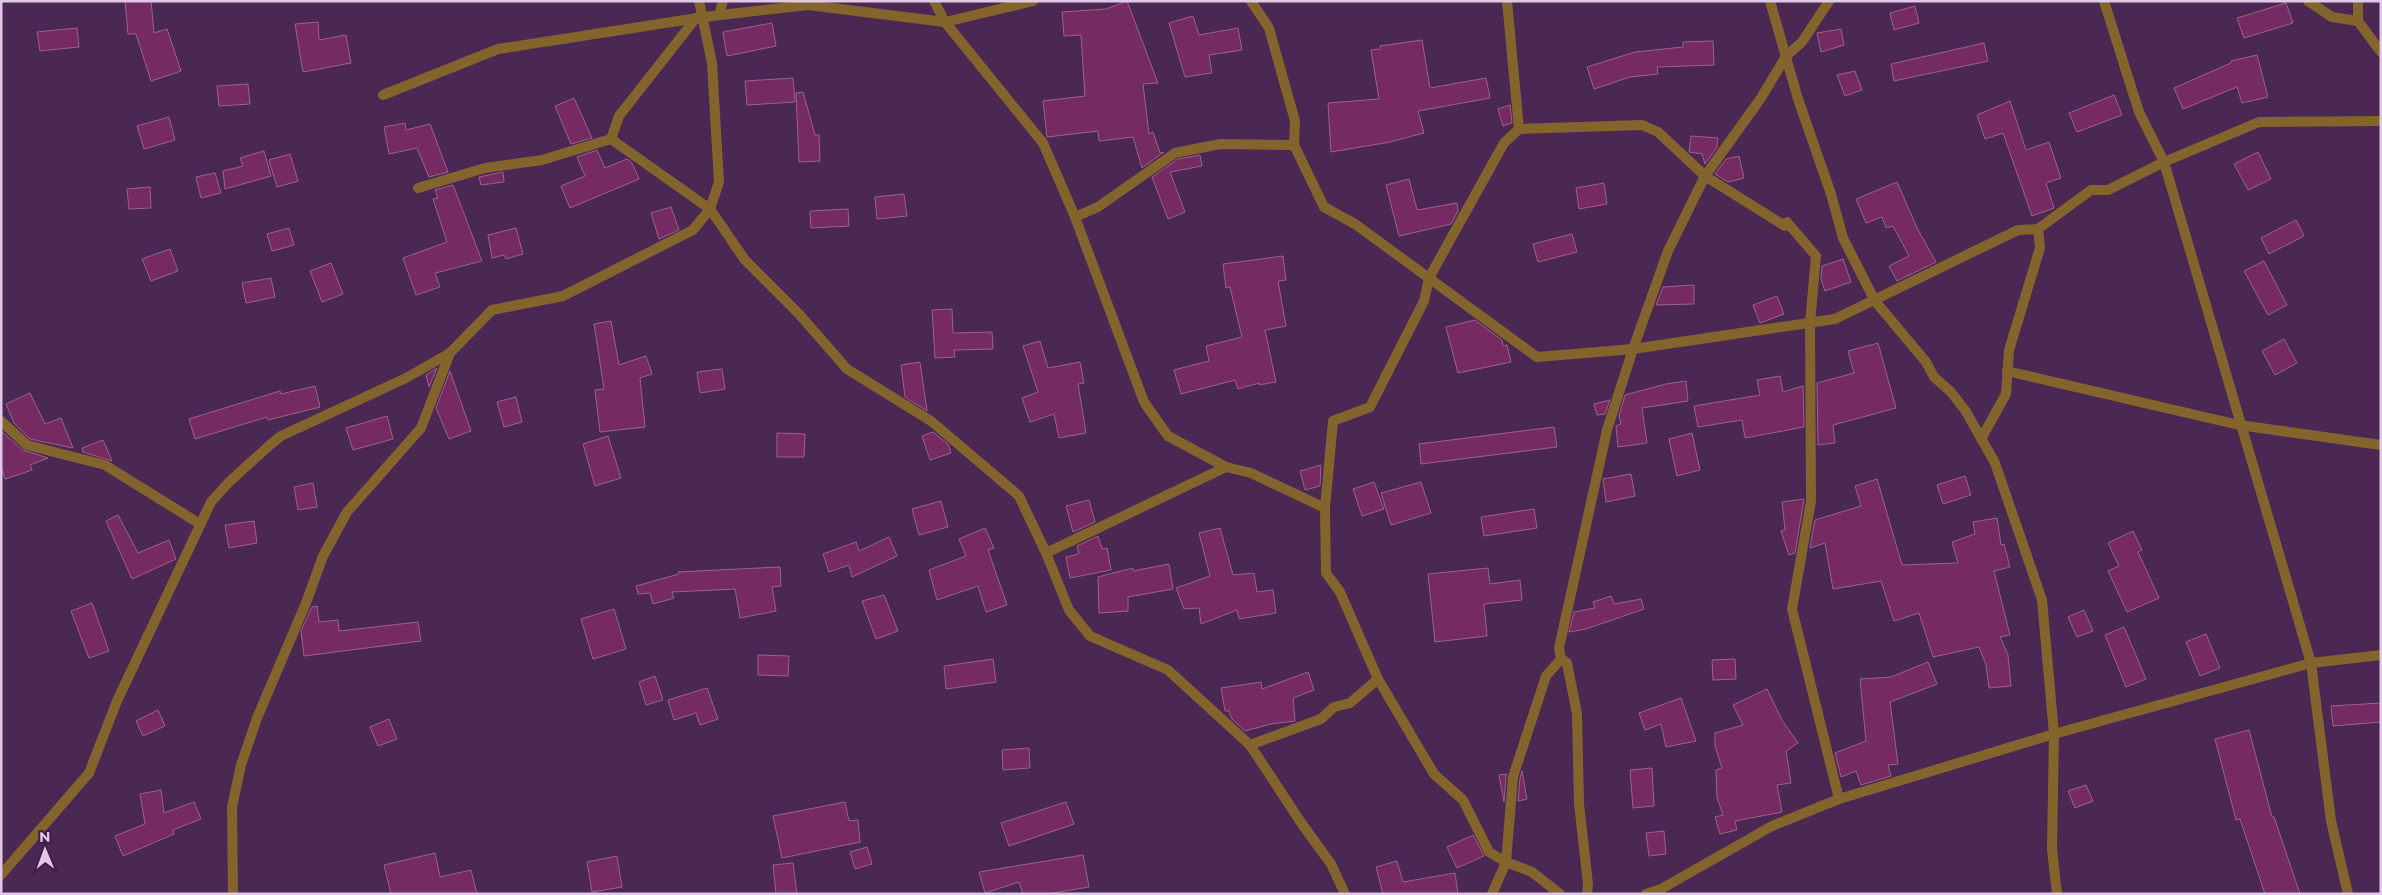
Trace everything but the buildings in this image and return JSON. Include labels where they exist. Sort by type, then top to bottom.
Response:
[{"type":"street","points":[[1,876],[89,773],[117,701],[200,524],[211,502],[229,482],[281,436],[406,378],[450,353],[492,310],[563,296],[693,230],[710,209],[719,182],[712,63],[700,18],[699,1]]},
{"type":"street","points":[[720,15],[723,1]]},
{"type":"street","points":[[934,1],[945,22],[1043,143],[1076,217],[1144,402],[1168,436],[1226,467],[1251,473],[1325,508]]},
{"type":"street","points":[[383,95],[498,49],[720,15],[808,6],[945,22],[1033,1]]},
{"type":"street","points":[[1251,1],[1269,28],[1296,121],[1294,145],[1324,207],[1355,224],[1537,357],[1633,349],[1835,319],[2018,230],[2038,229],[2091,190],[2108,190],[2164,162],[2259,122],[2381,121]]},
{"type":"street","points":[[1507,1],[1519,129]]},
{"type":"street","points":[[1770,1],[1843,238],[1875,301],[1926,362],[1934,377],[1951,392],[1965,410],[1995,464],[2042,600],[2054,734],[2052,849],[2057,894]]},
{"type":"street","points":[[1587,894],[1588,884],[1579,804],[1577,714],[1567,663],[1561,659],[1559,648],[1607,430],[1633,349],[1668,251],[1705,176],[1761,98],[1786,56],[1802,42],[1830,1]]},
{"type":"street","points":[[2104,1],[2139,112],[2164,162],[2239,425],[2311,663],[2331,822],[2348,894]]},
{"type":"street","points":[[2308,1],[2332,17],[2358,21]]},
{"type":"street","points":[[2358,1],[2358,21],[2381,52]]},
{"type":"street","points":[[611,139],[619,116],[700,18]]},
{"type":"street","points":[[1560,894],[1532,872],[1506,862],[1489,852],[1463,800],[1434,774],[1378,679],[1340,592],[1326,573],[1325,508],[1333,421],[1370,407],[1424,301],[1429,278],[1504,143],[1519,129],[1642,125],[1658,132],[1705,176],[1785,226],[1787,222],[1816,256],[1810,323],[1811,501],[1792,609],[1839,800]]},
{"type":"street","points":[[418,188],[485,168],[542,160],[611,139]]},
{"type":"street","points":[[611,139],[710,209],[744,260],[799,314],[847,369],[931,421],[1018,496],[1046,553],[1069,610],[1090,636],[1168,670],[1250,745],[1331,864],[1344,894]]},
{"type":"street","points":[[1076,217],[1098,208],[1174,153],[1220,144],[1294,145]]},
{"type":"street","points":[[1981,439],[2006,394],[2009,350],[2040,248],[2038,229]]},
{"type":"street","points":[[233,894],[232,807],[241,765],[257,718],[306,603],[322,556],[347,512],[420,428],[450,353]]},
{"type":"street","points":[[2007,371],[2239,425],[2381,445]]},
{"type":"street","points":[[1,421],[27,445],[105,465],[200,524]]},
{"type":"street","points":[[1046,553],[1226,467]]},
{"type":"street","points":[[1646,894],[1661,889],[1772,826],[1839,800],[2054,734],[2311,663],[2381,655]]},
{"type":"street","points":[[1492,894],[1506,862],[1513,777],[1546,676],[1561,659]]},
{"type":"street","points":[[1250,745],[1321,719],[1334,707],[1350,703],[1378,679]]}]
